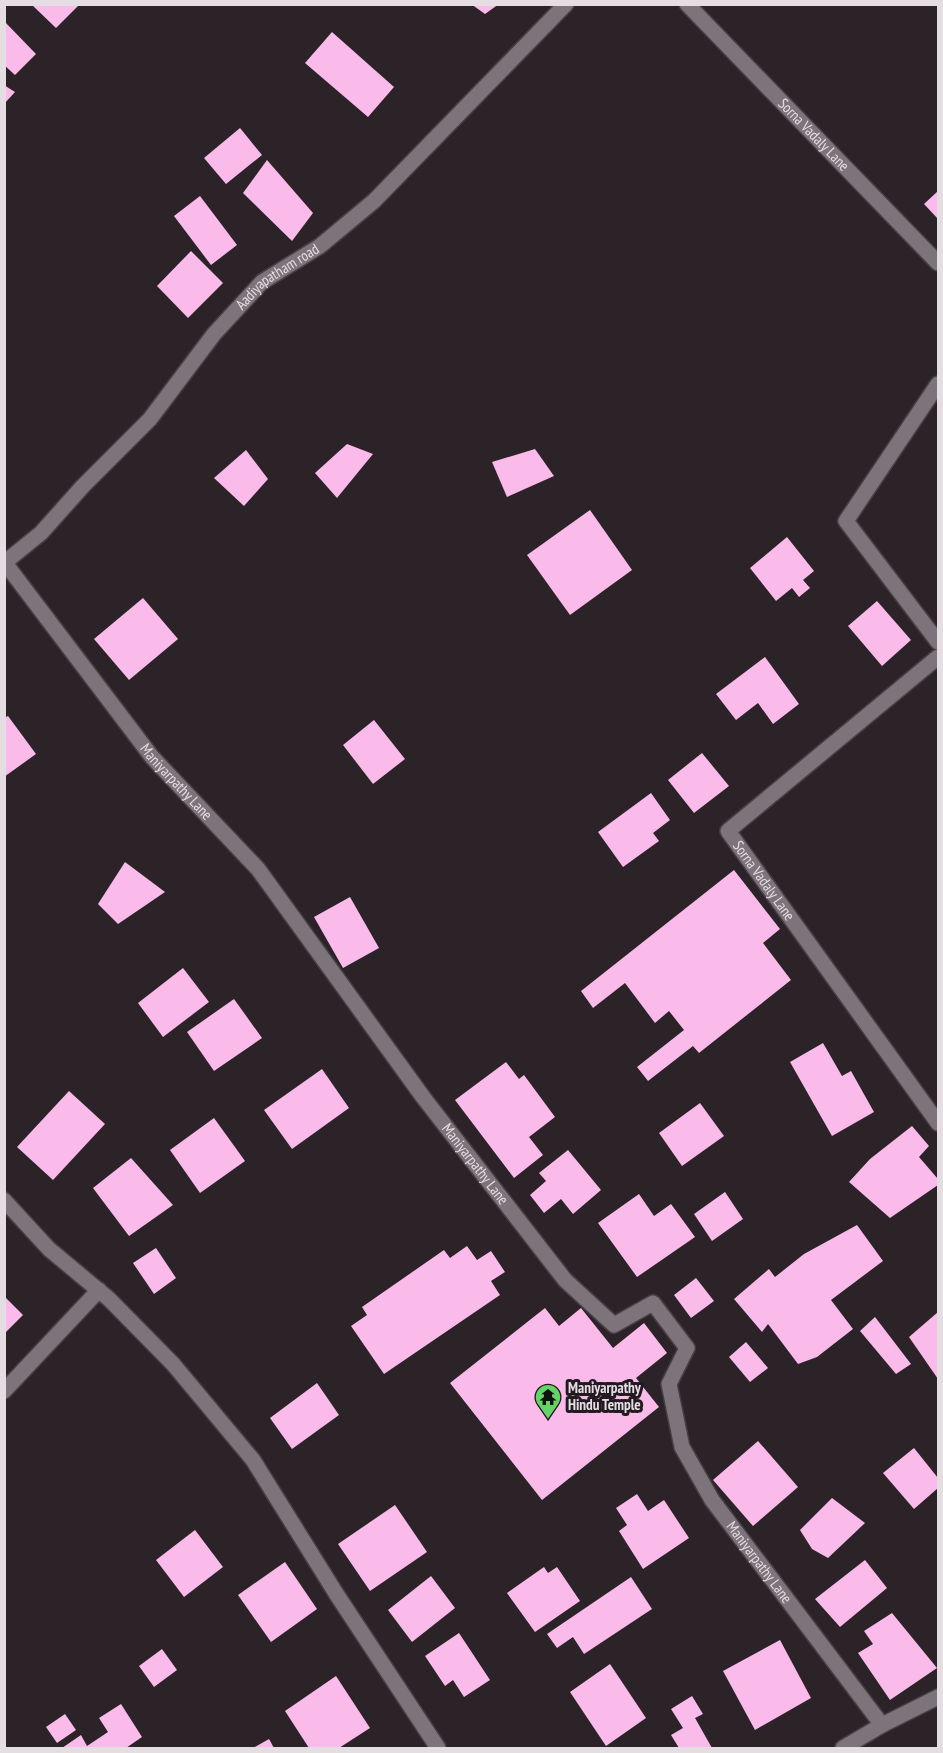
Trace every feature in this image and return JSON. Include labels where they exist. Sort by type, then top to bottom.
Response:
[{"type":"street","name":"Aadiyapatham road","points":[[5,563],[41,533],[83,486],[150,419],[213,334],[262,282],[320,246],[374,201],[566,4]]},
{"type":"street","name":"Sorna Vadaly Lane","points":[[687,4],[939,263]]},
{"type":"street","points":[[939,384],[846,520],[939,642]]},
{"type":"street","name":"Maniyarpathy Lane","points":[[5,563],[152,757],[258,869],[423,1097],[564,1280],[614,1324],[654,1303],[687,1348],[669,1384],[682,1447],[712,1500],[882,1725]]},
{"type":"street","name":"Sorna Vadaly Lane","points":[[939,657],[728,831],[939,1123]]},
{"type":"street","points":[[4,1200],[50,1249],[99,1290],[172,1364],[253,1460],[337,1595],[438,1749]]},
{"type":"street","points":[[4,1391],[99,1290]]},
{"type":"street","points":[[843,1749],[882,1725],[939,1697]]},
{"type":"building","points":[[471,4],[499,4],[485,14]]},
{"type":"building","points":[[32,5],[79,5],[56,28]]},
{"type":"building","points":[[4,21],[36,54],[15,75],[4,65]]},
{"type":"building","points":[[332,32],[394,87],[368,117],[305,63]]},
{"type":"building","points":[[4,85],[15,92],[4,104]]},
{"type":"building","points":[[240,128],[262,155],[226,184],[204,158]]},
{"type":"building","points":[[267,160],[313,213],[292,241],[243,193]]},
{"type":"building","points":[[938,191],[938,219],[924,204]]},
{"type":"building","points":[[200,196],[237,245],[211,265],[174,216]]},
{"type":"building","points":[[191,251],[223,283],[188,318],[157,286]]},
{"type":"building","points":[[347,444],[373,454],[337,498],[315,473]]},
{"type":"building","points":[[535,449],[554,476],[507,497],[492,462]]},
{"type":"building","points":[[246,450],[268,479],[244,506],[214,478]]},
{"type":"building","points":[[590,510],[632,570],[570,615],[527,555]]},
{"type":"building","points":[[787,537],[814,571],[803,580],[810,588],[799,597],[792,588],[776,601],[750,568]]},
{"type":"building","points":[[143,598],[178,639],[129,680],[94,639]]},
{"type":"building","points":[[877,601],[911,640],[882,666],[848,626]]},
{"type":"building","points":[[765,657],[799,704],[773,724],[758,703],[736,720],[716,694]]},
{"type":"building","points":[[8,716],[36,754],[4,777],[4,718]]},
{"type":"building","points":[[374,720],[405,759],[373,784],[343,745]]},
{"type":"building","points":[[702,753],[729,786],[694,813],[668,780]]},
{"type":"building","points":[[651,793],[670,820],[653,833],[659,841],[623,867],[598,832]]},
{"type":"building","points":[[125,862],[165,892],[118,924],[98,904]]},
{"type":"building","points":[[734,870],[780,929],[763,943],[791,980],[699,1053],[693,1046],[648,1081],[637,1067],[684,1030],[669,1011],[655,1023],[625,983],[593,1008],[581,991]]},
{"type":"building","points":[[350,897],[379,948],[343,968],[314,917]]},
{"type":"building","points":[[183,968],[209,1002],[163,1037],[138,1003]]},
{"type":"building","points":[[234,999],[262,1038],[214,1071],[187,1032]]},
{"type":"building","points":[[823,1043],[842,1076],[851,1071],[874,1112],[832,1136],[790,1062]]},
{"type":"building","points":[[506,1062],[519,1079],[524,1075],[555,1117],[529,1137],[543,1155],[514,1178],[455,1100]]},
{"type":"building","points":[[322,1069],[349,1108],[292,1149],[264,1110]]},
{"type":"building","points":[[69,1091],[105,1124],[53,1180],[17,1147]]},
{"type":"building","points":[[700,1103],[724,1136],[682,1166],[659,1133]]},
{"type":"building","points":[[214,1118],[245,1161],[200,1193],[170,1150]]},
{"type":"building","points":[[912,1126],[929,1146],[919,1157],[938,1179],[938,1185],[890,1218],[849,1182],[870,1159]]},
{"type":"building","points":[[568,1150],[601,1190],[573,1214],[561,1199],[544,1213],[530,1195],[546,1181],[539,1173]]},
{"type":"building","points":[[131,1158],[173,1205],[129,1236],[93,1188]]},
{"type":"building","points":[[725,1192],[743,1219],[712,1241],[694,1214]]},
{"type":"building","points":[[639,1194],[654,1216],[671,1204],[695,1237],[637,1277],[598,1223]]},
{"type":"building","points":[[857,1225],[883,1261],[831,1300],[853,1329],[817,1357],[798,1364],[768,1324],[762,1332],[734,1299],[769,1269],[775,1277],[804,1254]]},
{"type":"building","points":[[467,1246],[477,1260],[491,1251],[505,1272],[491,1281],[500,1295],[384,1374],[351,1326],[367,1315],[362,1307],[444,1250],[450,1258]]},
{"type":"building","points":[[156,1248],[176,1278],[154,1294],[133,1263]]},
{"type":"building","points":[[696,1278],[714,1301],[691,1318],[674,1295]]},
{"type":"building","points":[[4,1296],[23,1315],[4,1334]]},
{"type":"building","name":"Maniyarpathy Hindu Temple","points":[[545,1308],[559,1326],[581,1308],[613,1348],[644,1323],[667,1353],[636,1378],[659,1407],[542,1500],[450,1383]]},
{"type":"building","points":[[938,1312],[938,1379],[909,1337]]},
{"type":"building","points":[[875,1317],[911,1364],[896,1374],[860,1331]]},
{"type":"building","points":[[746,1342],[768,1368],[750,1382],[729,1357]]},
{"type":"building","points":[[317,1383],[339,1415],[292,1449],[270,1418]]},
{"type":"building","points":[[758,1441],[798,1487],[753,1526],[713,1480]]},
{"type":"building","points":[[914,1448],[938,1478],[938,1488],[914,1509],[883,1473]]},
{"type":"building","points":[[637,1494],[648,1511],[664,1500],[689,1538],[643,1569],[619,1531],[627,1525],[616,1508]]},
{"type":"building","points":[[832,1498],[865,1523],[828,1558],[812,1549],[800,1530]]},
{"type":"building","points":[[395,1505],[427,1552],[370,1591],[338,1544]]},
{"type":"building","points":[[195,1530],[223,1567],[184,1597],[156,1560]]},
{"type":"building","points":[[865,1560],[887,1588],[840,1627],[815,1599]]},
{"type":"building","points":[[285,1562],[317,1609],[271,1642],[238,1595]]},
{"type":"building","points":[[544,1567],[548,1573],[557,1567],[580,1601],[535,1632],[507,1593]]},
{"type":"building","points":[[431,1576],[455,1608],[412,1642],[388,1610]]},
{"type":"building","points":[[631,1577],[652,1609],[584,1654],[573,1637],[557,1648],[547,1634]]},
{"type":"building","points":[[892,1613],[937,1668],[890,1700],[858,1653],[873,1644],[864,1631]]},
{"type":"building","points":[[459,1633],[490,1680],[464,1697],[453,1680],[445,1686],[425,1656]]},
{"type":"building","points":[[780,1640],[811,1698],[755,1730],[723,1671]]},
{"type":"building","points":[[162,1649],[177,1670],[154,1687],[139,1666]]},
{"type":"building","points":[[610,1664],[646,1718],[606,1746],[570,1692]]},
{"type":"building","points":[[336,1676],[370,1728],[339,1748],[309,1748],[285,1711]]},
{"type":"building","points":[[692,1696],[703,1714],[695,1718],[712,1748],[679,1748],[671,1735],[683,1728],[671,1709]]},
{"type":"building","points":[[121,1704],[142,1737],[126,1748],[62,1748],[81,1735],[87,1746],[108,1732],[99,1718]]},
{"type":"building","points":[[65,1714],[76,1730],[57,1743],[46,1727]]},
{"type":"building","points":[[269,1739],[274,1748],[253,1748]]},
{"type":"place","name":"Maniyarpathy Hindu Temple","points":[[548,1420]]}]
